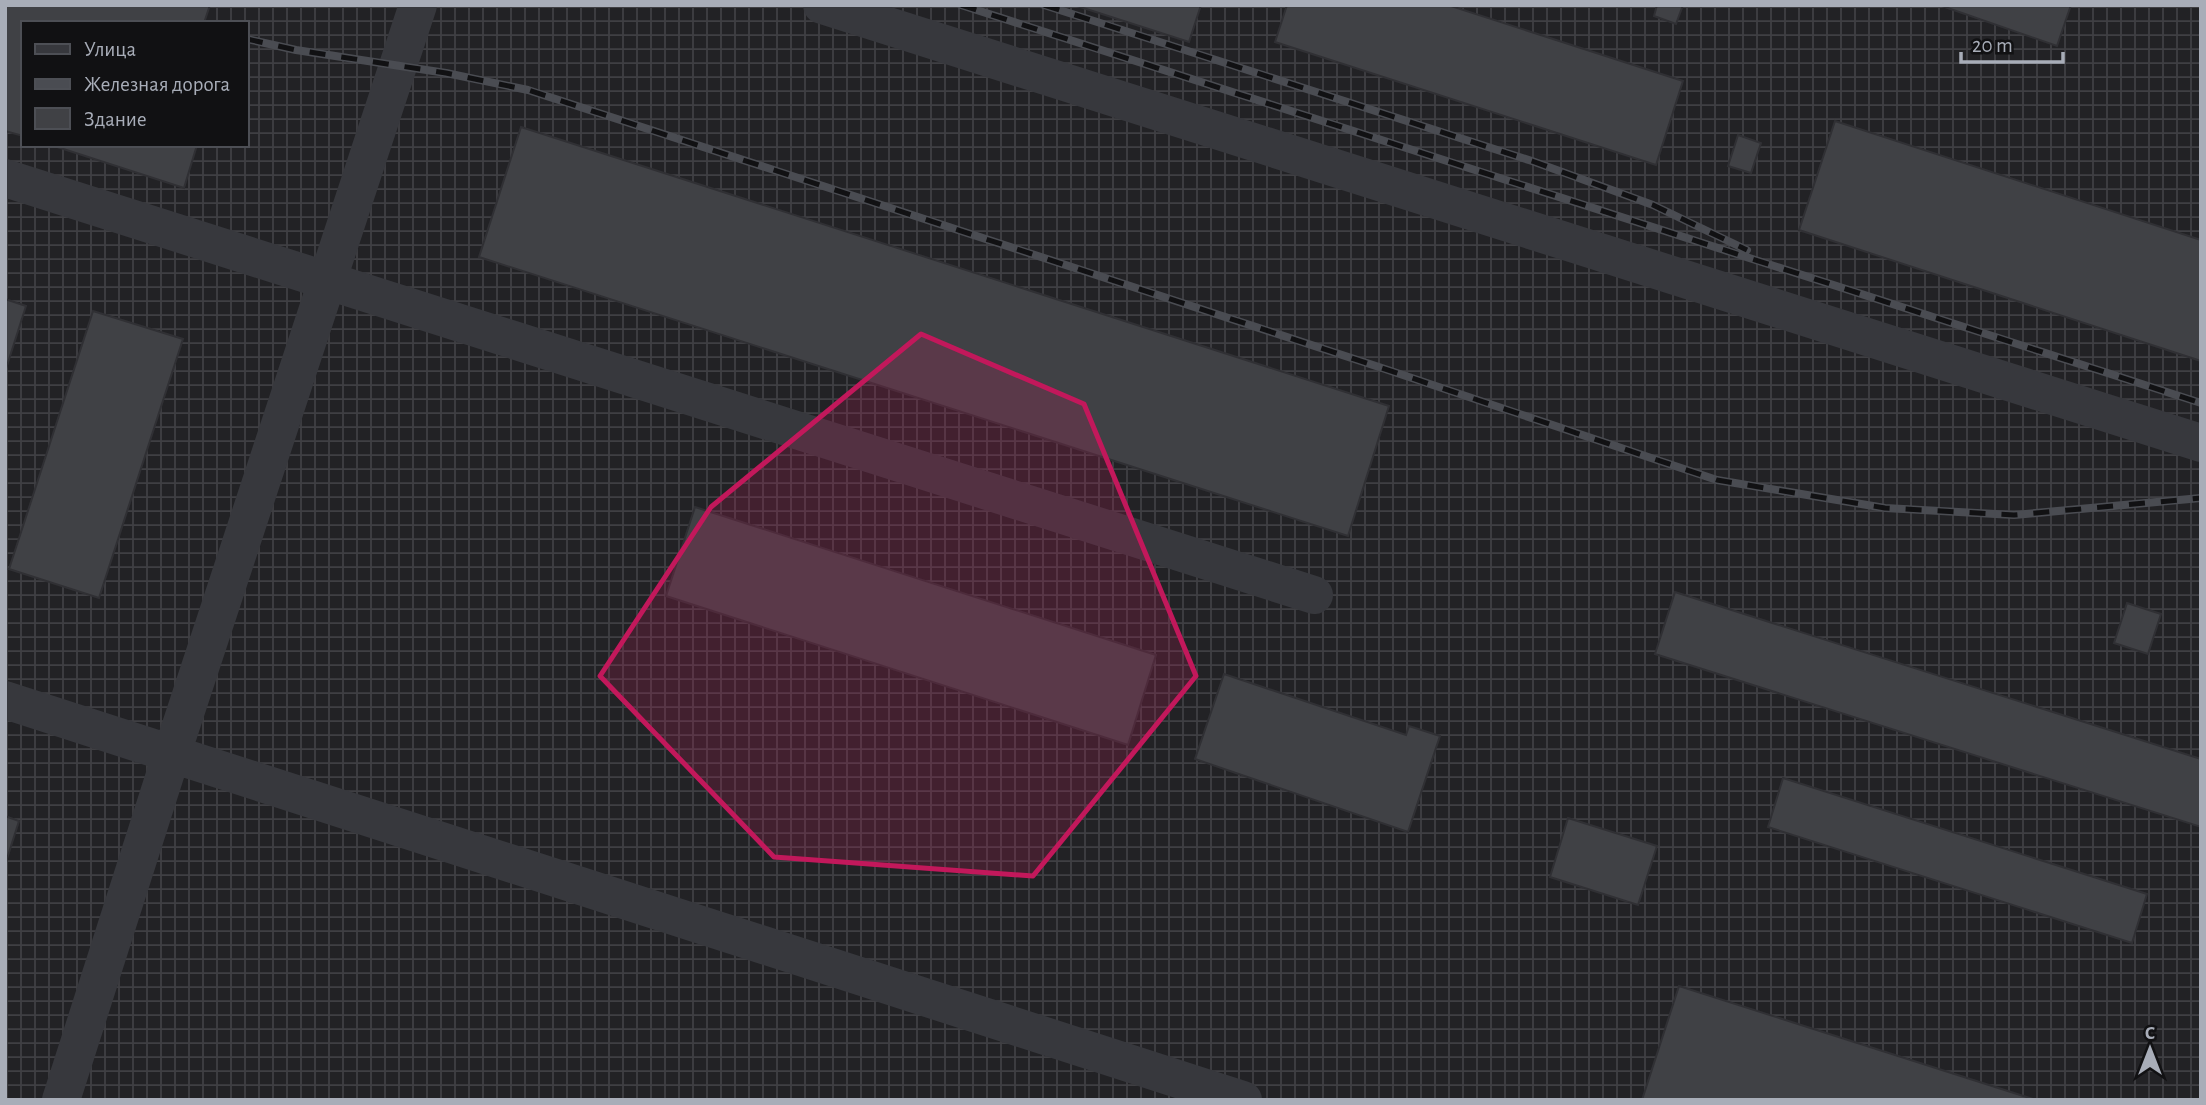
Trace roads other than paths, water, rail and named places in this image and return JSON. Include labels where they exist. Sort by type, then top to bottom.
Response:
[{"type":"lane","points":[[61,1100],[418,5]]},
{"type":"lane","points":[[822,5],[2201,443]]},
{"type":"lane","points":[[5,178],[1314,595]]},
{"type":"lane","points":[[5,700],[1243,1100]]},
{"type":"railway","points":[[961,5],[2201,403]]},
{"type":"railway","points":[[1044,5],[1532,161],[1653,205],[1747,250]]},
{"type":"railway","points":[[248,39],[528,90],[1717,480],[1885,508],[2014,515],[2201,498]]}]
